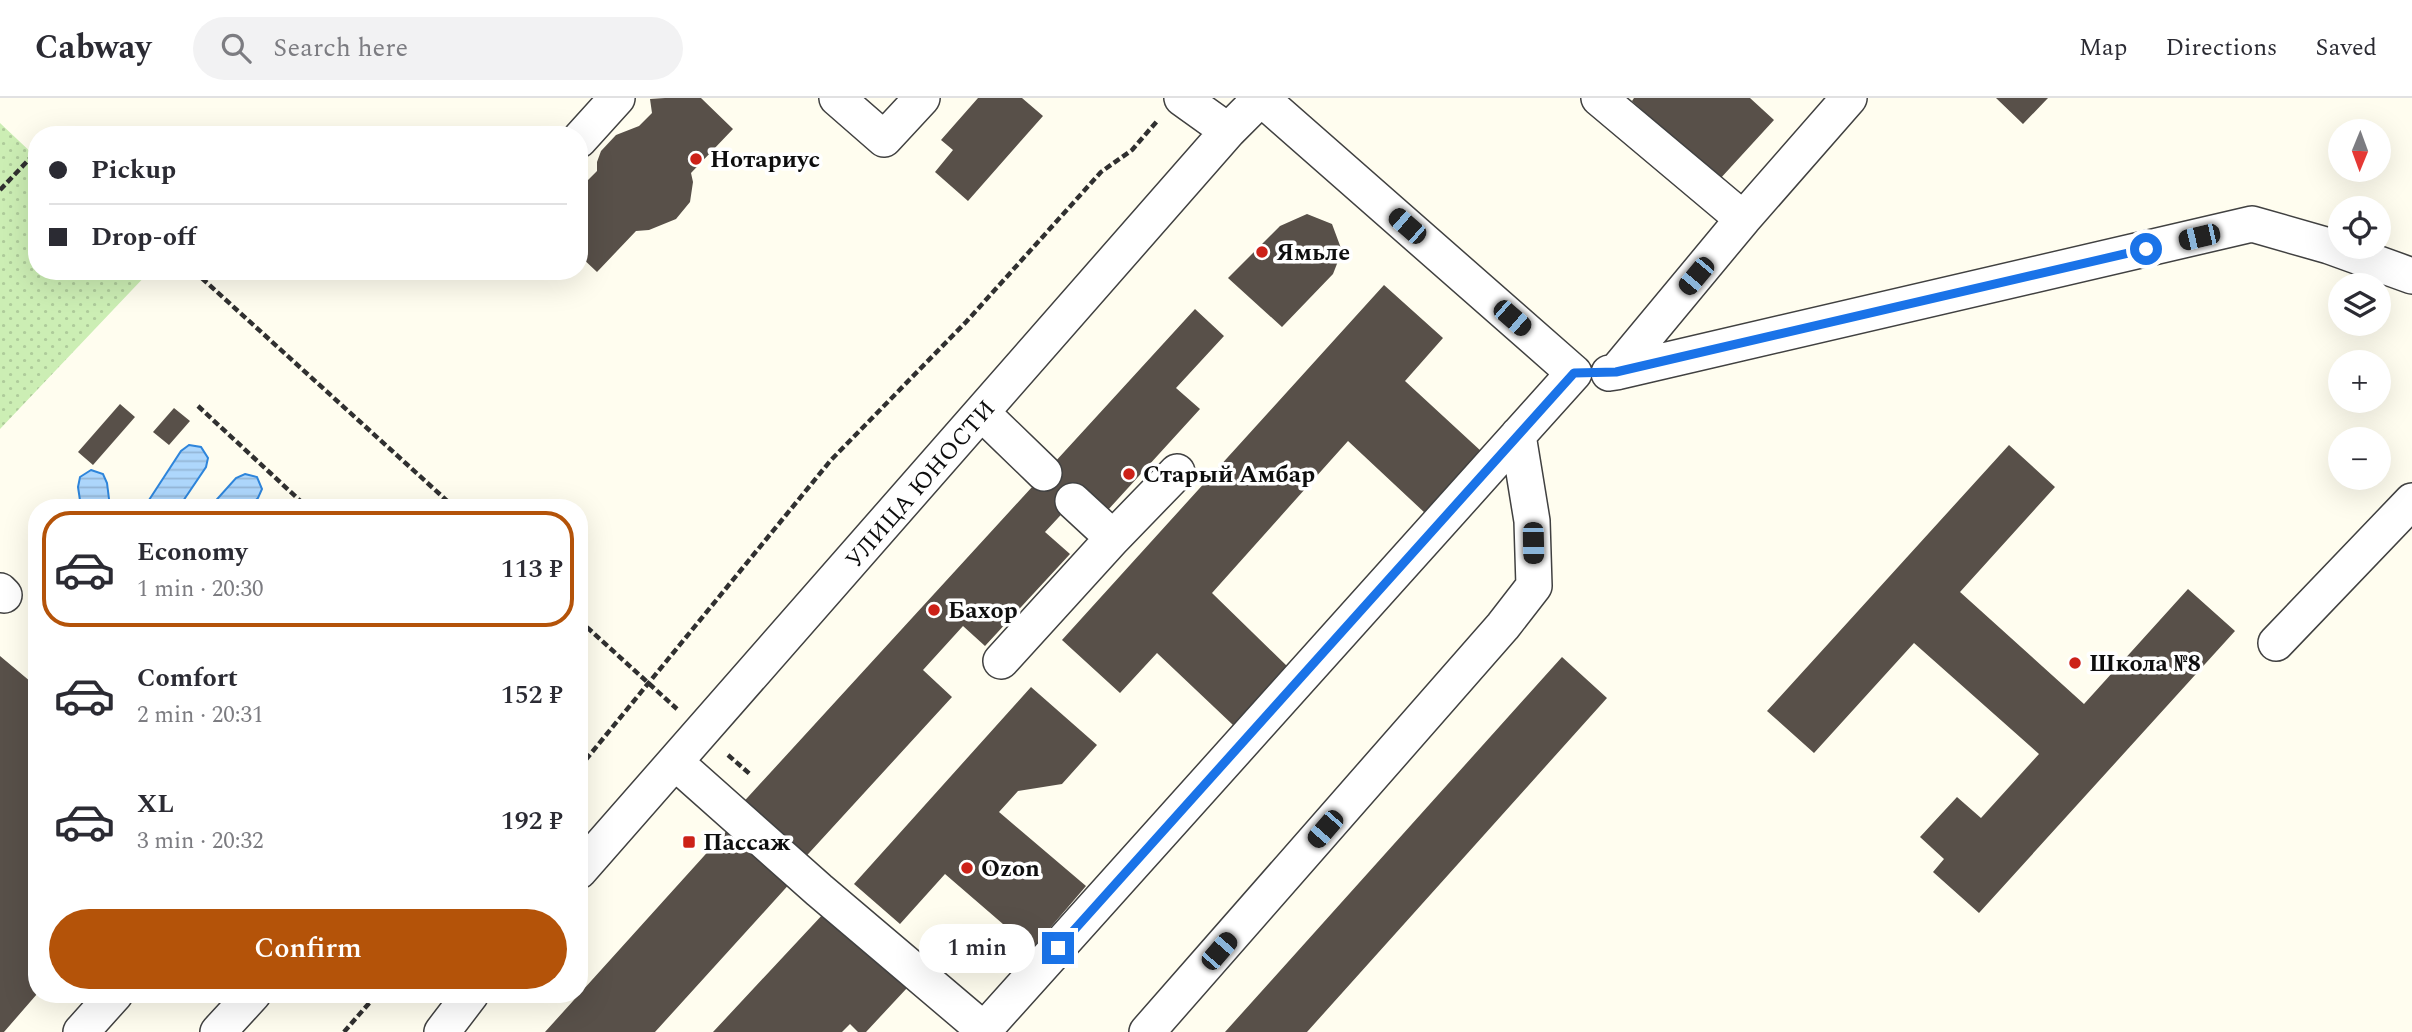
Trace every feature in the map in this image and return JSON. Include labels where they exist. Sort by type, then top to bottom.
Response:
[{"type":"street","points":[[588,130],[617,98]]},
{"type":"street","points":[[837,98],[884,139],[922,98]]},
{"type":"street","points":[[1261,98],[1574,373],[1616,372],[2252,224],[2329,246],[2412,276]]},
{"type":"street","name":"УЛИЦА ЮНОСТИ","points":[[588,861],[983,414],[1228,131],[1261,98]]},
{"type":"street","points":[[1599,98],[1743,219]]},
{"type":"street","points":[[1616,372],[1743,219],[1849,98]]},
{"type":"street","points":[[1171,108],[1228,131]]},
{"type":"street","points":[[675,762],[819,891],[983,1031],[1574,373]]},
{"type":"street","points":[[983,414],[1044,473]]},
{"type":"street","points":[[1147,1032],[1503,626],[1534,586],[1532,522],[1518,435]]},
{"type":"street","points":[[1001,662],[1113,538],[1177,472]]},
{"type":"street","points":[[1073,500],[1113,538]]},
{"type":"street","points":[[2276,643],[2412,501]]},
{"type":"street","points":[[81,1032],[106,1003]]},
{"type":"street","points":[[218,1032],[245,1003]]},
{"type":"path","points":[[588,757],[831,460],[966,322],[1101,172],[1132,150],[1171,108]]},
{"type":"path","points":[[0,190],[28,160]]},
{"type":"path","points":[[204,280],[445,499]]},
{"type":"path","points":[[198,406],[298,499]]},
{"type":"path","points":[[588,628],[751,775]]},
{"type":"path","points":[[344,1032],[369,1003]]},
{"type":"green space","points":[[0,123],[28,149],[28,280],[141,280],[0,429]]},
{"type":"water","points":[[189,445],[201,447],[208,458],[206,467],[184,499],[150,499],[181,451]]},
{"type":"water","points":[[91,470],[103,474],[109,499],[80,499],[80,477]]},
{"type":"water","points":[[245,474],[257,477],[262,489],[258,498],[217,499],[236,478]]},
{"type":"building","points":[[701,98],[733,129],[691,173],[693,182],[690,202],[676,219],[649,230],[636,231],[597,272],[588,264],[588,180],[597,171],[601,151],[616,135],[639,126],[652,113],[650,99]]},
{"type":"building","points":[[978,98],[1022,98],[1043,116],[968,201],[935,172],[953,150],[941,140]]},
{"type":"building","points":[[1634,98],[1750,98],[1774,120],[1719,180],[1632,101]]},
{"type":"building","points":[[1996,98],[2048,98],[2023,124]]},
{"type":"building","points":[[1307,214],[1332,224],[1342,251],[1333,274],[1282,327],[1228,278],[1280,226]]},
{"type":"building","points":[[1384,285],[1443,338],[1405,381],[1482,452],[1425,513],[1348,441],[1212,593],[1288,667],[1233,725],[1157,653],[1120,693],[1062,640]]},
{"type":"building","points":[[1195,309],[1224,336],[1176,388],[1200,409],[1107,511],[1084,490],[1045,532],[1070,554],[985,646],[963,626],[923,670],[952,697],[799,864],[738,808]]},
{"type":"building","points":[[120,404],[135,417],[93,465],[78,452]]},
{"type":"building","points":[[174,408],[190,421],[169,445],[153,432]]},
{"type":"building","points":[[2009,445],[2055,487],[1960,592],[2084,704],[2188,589],[2235,631],[1979,913],[1933,872],[1944,859],[1920,837],[1957,797],[1981,818],[2039,754],[1914,643],[1814,753],[1767,711]]},
{"type":"building","points":[[0,656],[28,679],[29,1003],[4,1032],[0,1032]]},
{"type":"building","points":[[1562,657],[1607,698],[1307,1032],[1225,1032]]},
{"type":"building","points":[[1031,687],[1097,745],[1062,784],[1018,791],[999,812],[1086,886],[1032,949],[945,874],[900,924],[854,884]]},
{"type":"building","points":[[732,825],[793,880],[655,1032],[545,1032],[571,1003],[588,1003],[588,984]]},
{"type":"building","points":[[825,912],[907,988],[866,1032],[858,1032],[850,1024],[842,1032],[713,1032]]},
{"type":"place","name":"Нотариус","points":[[696,159]]},
{"type":"place","name":"Ямьле","points":[[1262,252]]},
{"type":"place","name":"Старый Амбар","points":[[1129,474]]},
{"type":"place","name":"Бахор","points":[[934,610]]},
{"type":"place","name":"Школа №8","points":[[2075,663]]},
{"type":"place","name":"Пассаж","points":[[689,842]]},
{"type":"place","name":"Ozon","points":[[967,868]]},
{"type":"route","points":[[1058,948],[1574,373],[1616,372],[2146,249]]}]
